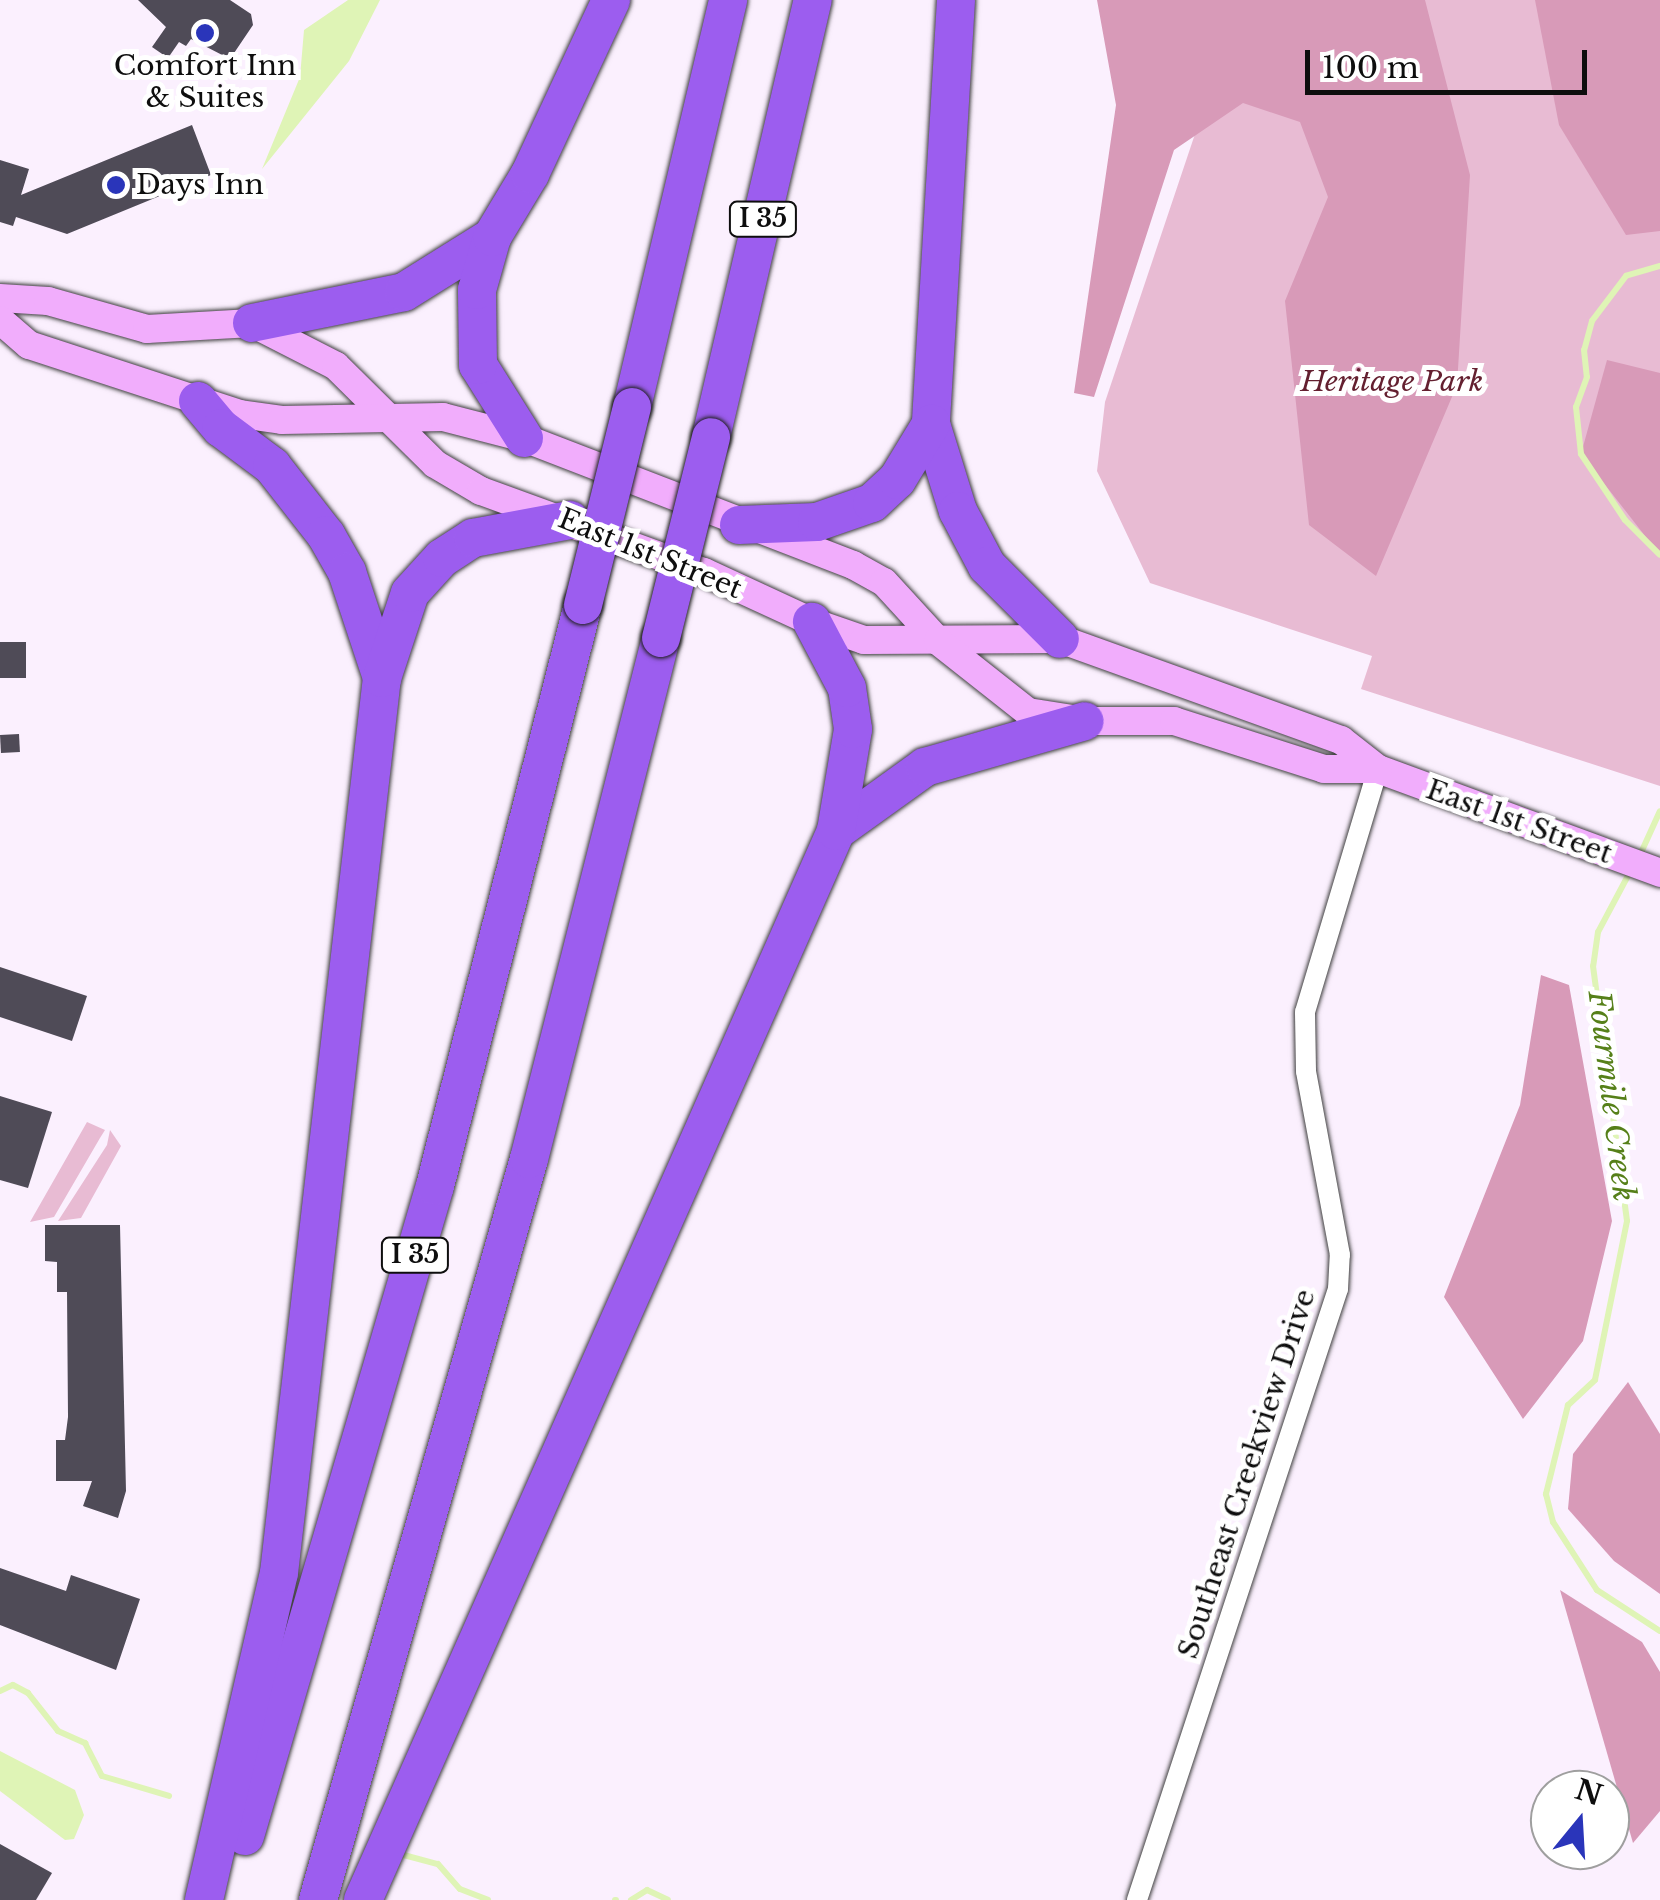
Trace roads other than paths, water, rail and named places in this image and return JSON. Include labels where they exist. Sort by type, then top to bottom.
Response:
[{"type":"highway","points":[[524,438],[478,365],[474,342],[477,290],[492,237],[530,174],[611,0]]},
{"type":"highway","name":"I 35","points":[[226,1900],[435,1186],[632,407],[728,0]]},
{"type":"highway","name":"I 35","points":[[318,1900],[529,1159],[710,438],[812,0]]},
{"type":"highway","points":[[956,0],[931,424],[958,512],[988,566],[1060,639]]},
{"type":"highway","points":[[252,323],[404,292],[492,237]]},
{"type":"highway","points":[[198,400],[220,428],[272,466],[326,536],[348,572],[382,678]]},
{"type":"highway","points":[[739,525],[817,522],[872,503],[897,480],[931,424]]},
{"type":"highway","points":[[204,1900],[280,1573],[382,678],[410,593],[442,558],[473,538],[570,520]]},
{"type":"highway","points":[[363,1900],[836,831],[853,729],[848,688],[812,622]]},
{"type":"highway","points":[[836,831],[925,767],[1084,721]]},
{"type":"main road","points":[[0,298],[48,301],[147,329],[252,323]]},
{"type":"main road","name":"East 1st Street","points":[[0,320],[29,346],[198,400],[282,420],[385,414],[443,417],[524,438],[739,525],[821,552],[884,582],[938,640],[1028,712],[1084,721],[1174,721],[1324,769],[1378,769]]},
{"type":"main road","name":"East 1st Street","points":[[252,323],[336,366],[436,464],[480,491],[570,520],[812,622],[864,640],[1060,639],[1341,740],[1378,769],[1540,832],[1660,872]]},
{"type":"street","name":"Southeast Creekview Drive","points":[[1137,1900],[1338,1289],[1340,1255],[1308,1087],[1305,1012],[1378,769]]},
{"type":"waterway","name":"Fourmile Creek","points":[[1660,266],[1626,276],[1592,321],[1584,350],[1587,377],[1576,407],[1581,454],[1625,520],[1660,555]]},
{"type":"waterway","name":"Fourmile Creek","points":[[1640,855],[1660,811]]},
{"type":"waterway","name":"Fourmile Creek","points":[[1631,870],[1598,932],[1593,966],[1627,1221],[1595,1380],[1568,1405],[1546,1494],[1553,1522],[1597,1590],[1660,1631]]},
{"type":"waterway","points":[[0,1691],[13,1685],[28,1693],[58,1731],[85,1743],[102,1776],[169,1796]]},
{"type":"waterway","points":[[400,1854],[438,1864],[460,1889],[488,1900]]},
{"type":"waterway","points":[[631,1900],[647,1890],[668,1900]]},
{"type":"place","name":"Comfort Inn & Suites","points":[[205,33]]},
{"type":"place","name":"Days Inn","points":[[116,185]]},
{"type":"park label","name":"Heritage Park","points":[[1392,382]]}]
